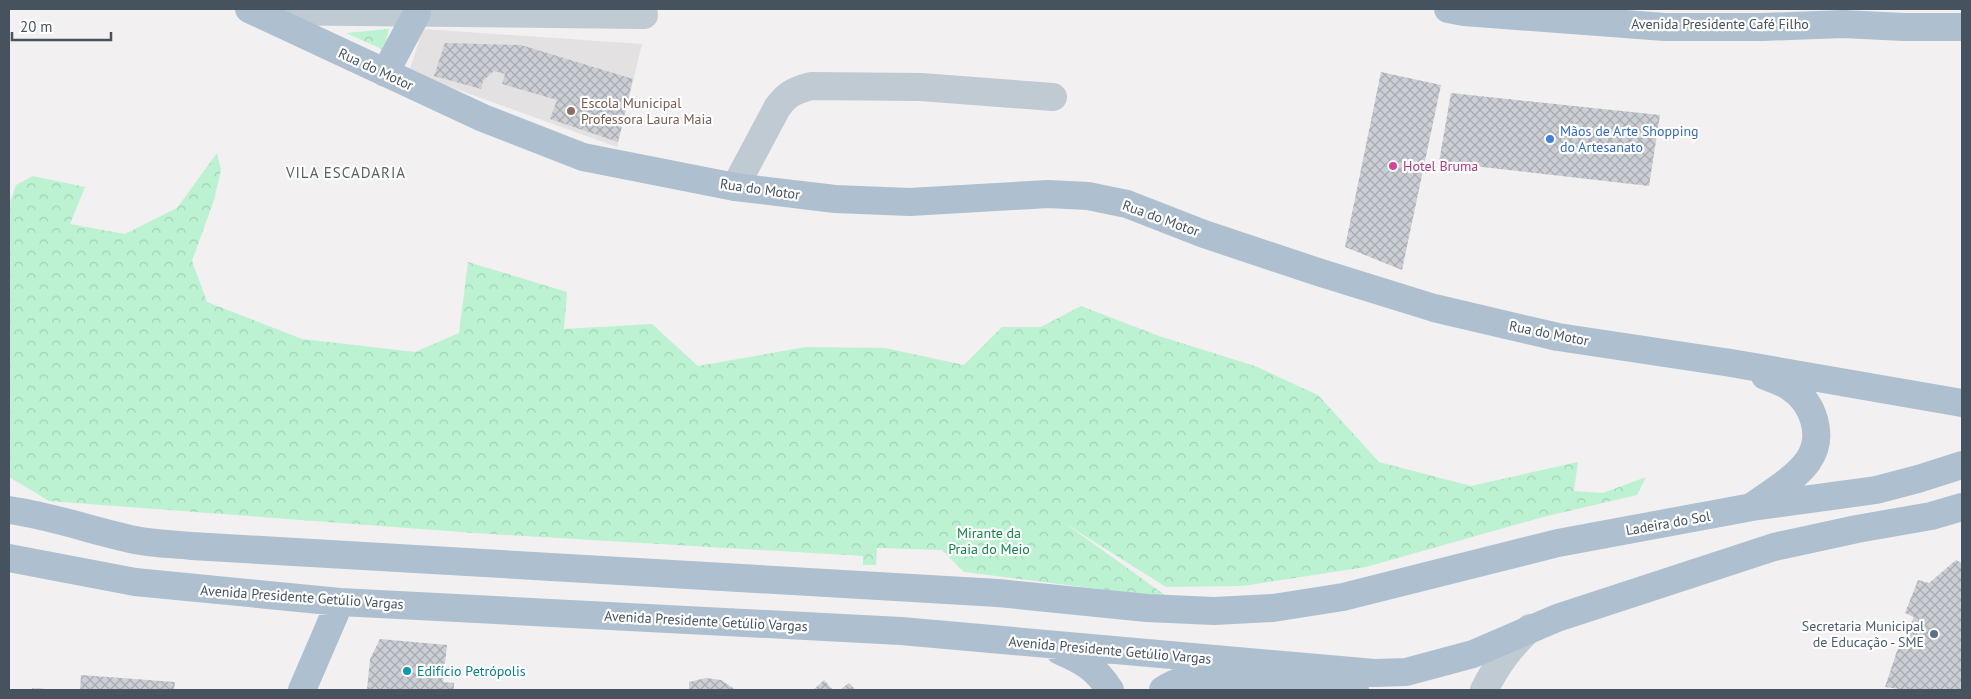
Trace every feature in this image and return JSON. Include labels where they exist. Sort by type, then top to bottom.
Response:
[{"type":"main road","name":"Avenida Presidente Café Filho","points":[[1448,9],[1464,12],[1665,27],[1763,27],[1843,24],[1962,27]]},
{"type":"main road","name":"Avenida Presidente Café Filho","points":[[1843,24],[1888,9]]},
{"type":"main road","name":"Rua do Motor","points":[[252,10],[484,118],[583,157],[735,187],[835,200],[910,202],[1048,194],[1088,196],[1127,204],[1204,234],[1434,308],[1558,337],[1731,363],[1962,402]]},
{"type":"main road","points":[[385,73],[417,13]]},
{"type":"main road","points":[[1731,363],[1790,387],[1807,404],[1816,424],[1816,444],[1808,461],[1793,476],[1752,507]]},
{"type":"main road","name":"Ladeira do Sol","points":[[9,510],[34,514],[138,540],[192,546],[979,592],[1147,608],[1214,611],[1264,609],[1343,597],[1558,543],[1752,507],[1876,490],[1918,480],[1962,465]]},
{"type":"main road","points":[[1530,628],[1774,547],[1857,529],[1931,516],[1962,508]]},
{"type":"main road","name":"Avenida Presidente Getúlio Vargas","points":[[9,558],[135,582],[340,602],[901,631],[1374,673],[1406,672],[1473,654],[1530,628]]},
{"type":"main road","points":[[302,690],[340,602]]},
{"type":"main road","points":[[1047,645],[1086,663],[1101,677],[1110,690]]},
{"type":"main road","points":[[1163,690],[1183,680],[1208,678],[1355,690]]},
{"type":"street","name":"Rua do Motor","points":[[252,10],[644,15]]},
{"type":"street","points":[[735,187],[776,108],[794,90],[810,86],[922,87],[1053,97]]},
{"type":"street","points":[[1484,690],[1499,662],[1511,646],[1530,628]]},
{"type":"shaded area","name":"Escola Municipal Professora Laura Maia","points":[[423,29],[642,44],[617,147],[409,72]]},
{"type":"green space","points":[[389,29],[384,50],[346,33]]},
{"type":"green space","name":"Mirante da Praia do Meio","points":[[217,153],[221,170],[214,200],[192,261],[207,302],[302,339],[415,352],[459,333],[468,262],[567,292],[564,329],[652,324],[698,366],[806,347],[885,348],[964,365],[1002,327],[1041,327],[1081,306],[1159,336],[1255,366],[1318,395],[1379,462],[1471,486],[1578,462],[1574,491],[1603,493],[1646,477],[1637,495],[1543,517],[1366,567],[1243,586],[1166,587],[1066,524],[1169,598],[964,572],[942,550],[877,548],[876,565],[863,565],[863,556],[474,533],[49,501],[9,477],[9,205],[16,185],[33,176],[85,187],[70,224],[125,234],[177,208]]},
{"type":"building","points":[[445,43],[521,45],[633,79],[618,142],[550,119],[557,100],[502,84],[505,74],[494,71],[483,81],[481,89],[434,76]]},
{"type":"building","name":"Hotel Bruma","points":[[1381,72],[1441,85],[1402,270],[1345,247]]},
{"type":"building","name":"Mãos de Arte Shopping do Artesanato","points":[[1451,93],[1660,115],[1649,186],[1439,162]]},
{"type":"building","name":"Secretaria Municipal de Educação - SME","points":[[1956,560],[1962,563],[1962,690],[1907,690],[1885,687],[1897,651],[1914,617],[1905,613],[1918,580],[1929,583]]},
{"type":"building","name":"Edifício Petrópolis","points":[[380,639],[447,645],[443,682],[454,683],[454,690],[367,690],[370,659]]},
{"type":"building","points":[[81,675],[175,682],[174,690],[80,690]]},
{"type":"building","points":[[706,678],[721,680],[736,690],[689,690],[689,682]]},
{"type":"building","points":[[824,680],[833,690],[813,690]]},
{"type":"building","points":[[849,683],[856,690],[840,690]]},
{"type":"building","points":[[32,688],[46,689],[46,690],[32,690]]},
{"type":"place","name":"Escola Municipal Professora Laura Maia","points":[[571,111]]},
{"type":"place","name":"Mãos de Arte Shopping do Artesanato","points":[[1550,139]]},
{"type":"place","name":"Hotel Bruma","points":[[1393,166]]},
{"type":"place","name":"Secretaria Municipal de Educação - SME","points":[[1934,634]]},
{"type":"place","name":"Edifício Petrópolis","points":[[407,671]]},
{"type":"district","name":"VILA ESCADARIA","points":[[346,172]]}]
